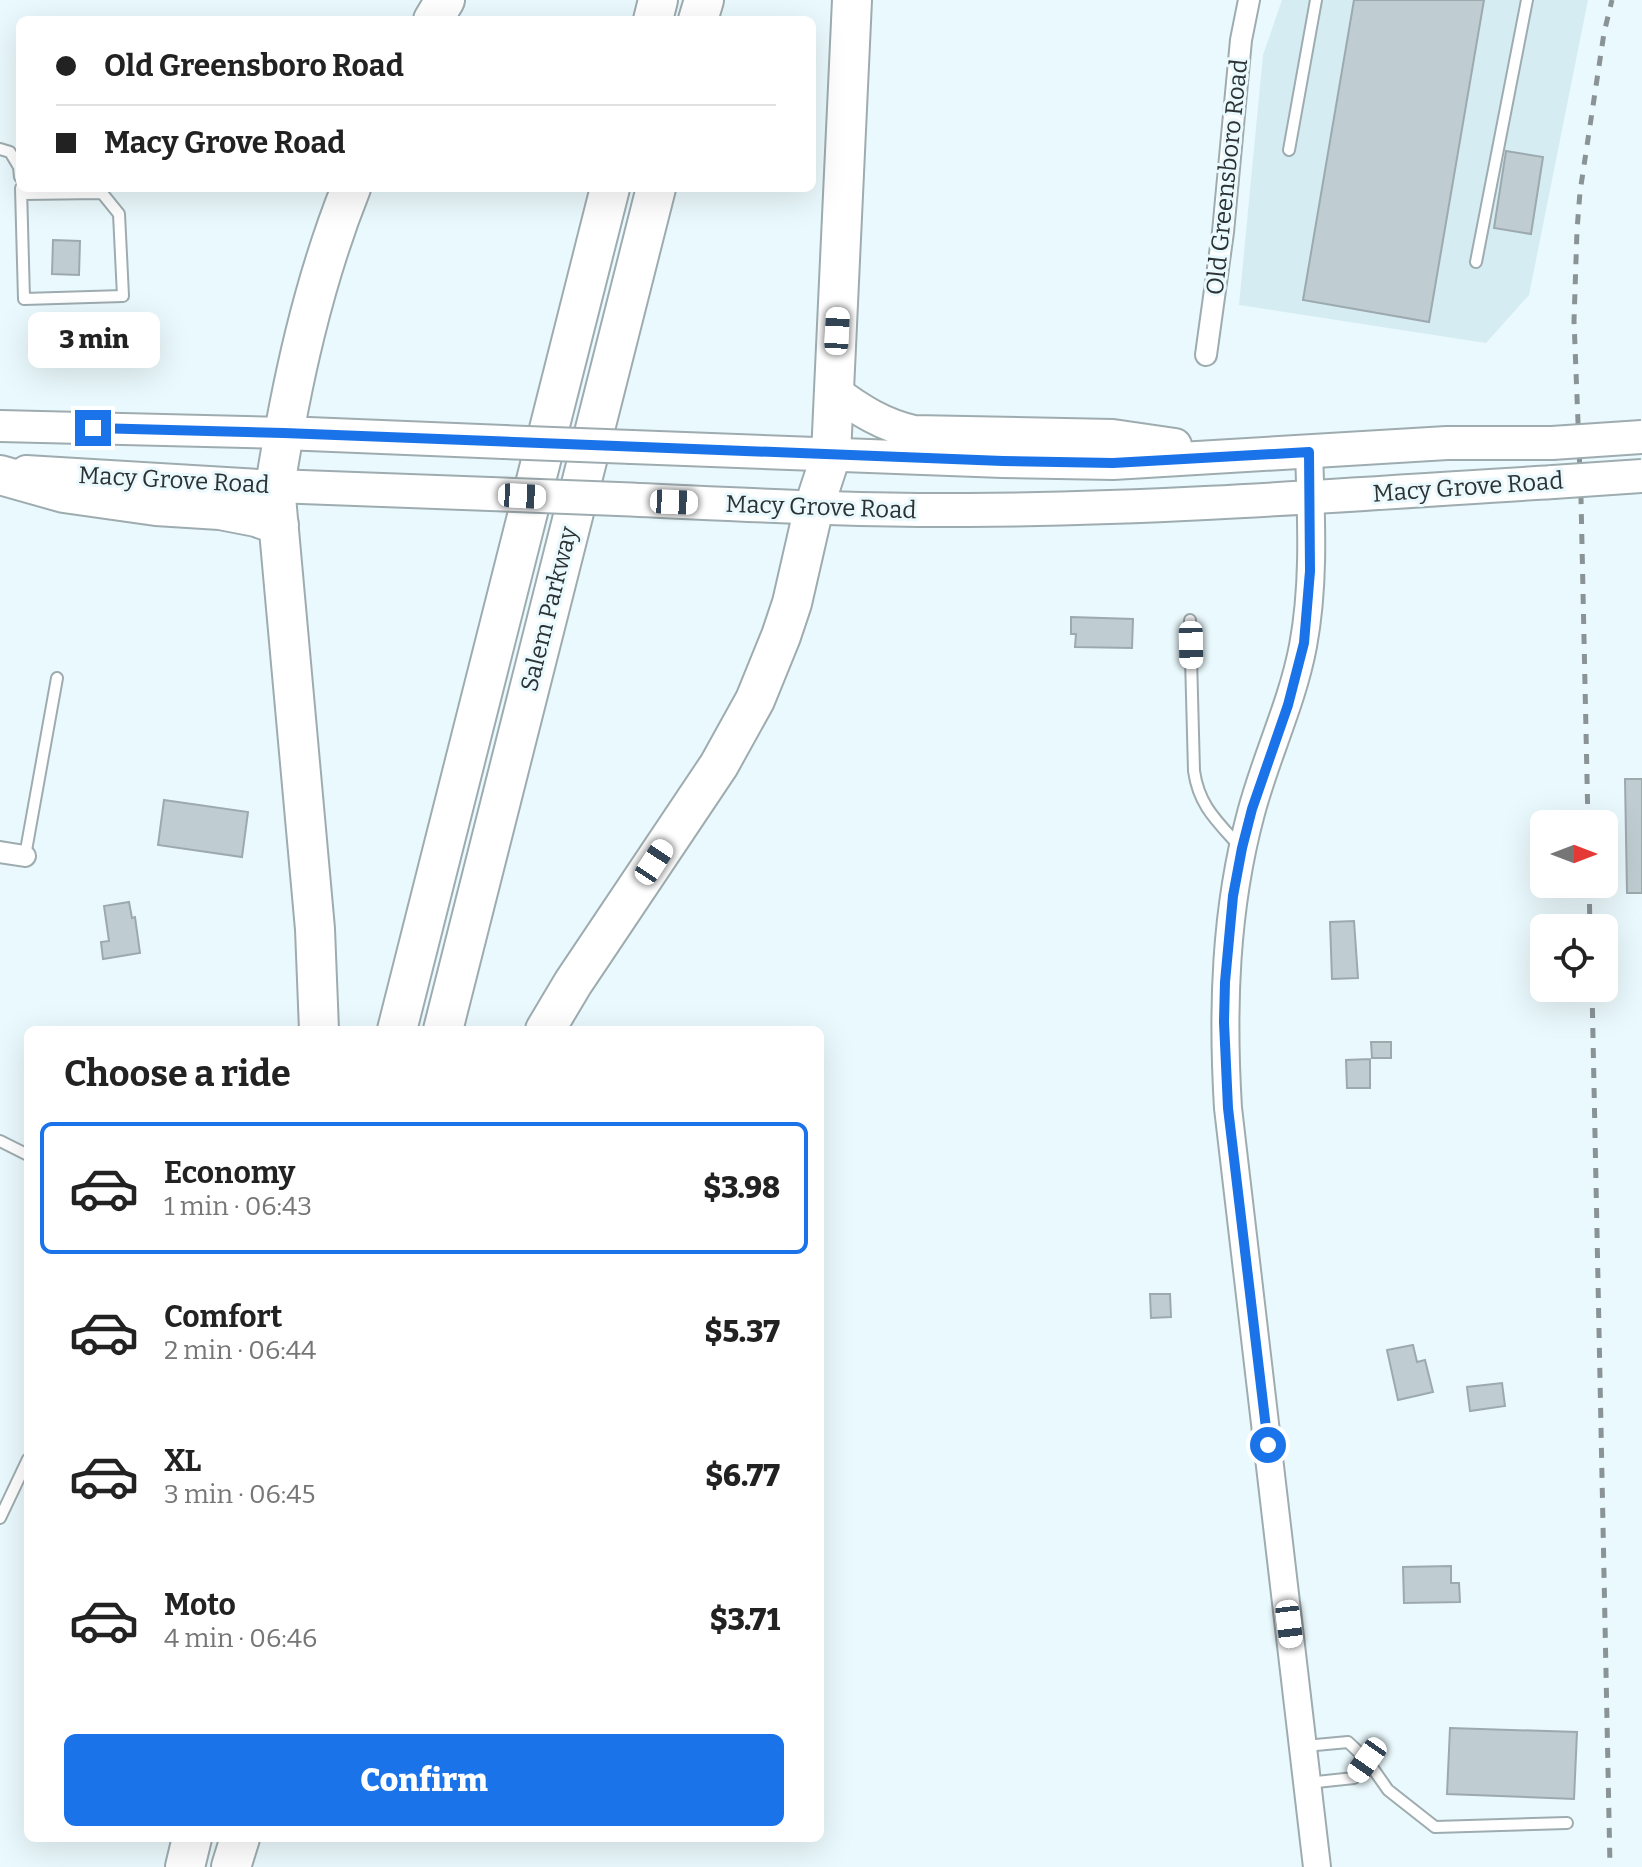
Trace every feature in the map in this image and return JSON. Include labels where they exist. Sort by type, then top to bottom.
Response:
[{"type":"highway","points":[[547,1026],[719,765],[769,668],[792,603],[814,507],[831,455],[852,0]]},
{"type":"highway","points":[[319,1026],[315,929],[275,486],[308,320],[321,271],[349,192]]},
{"type":"highway","name":"Salem Parkway","points":[[398,1026],[609,192]]},
{"type":"highway","name":"Salem Parkway","points":[[444,1026],[655,192]]},
{"type":"highway","points":[[0,472],[64,493],[156,506],[238,512],[279,525]]},
{"type":"highway","points":[[185,1867],[191,1842]]},
{"type":"highway","points":[[231,1867],[238,1842]]},
{"type":"main road","points":[[834,391],[872,418],[914,432],[1113,436],[1245,455]]},
{"type":"main road","name":"Macy Grove Road","points":[[0,426],[284,433],[1113,463],[1447,443],[1552,443],[1642,437]]},
{"type":"main road","name":"Macy Grove Road","points":[[0,472],[275,486],[953,510],[1064,509],[1310,497],[1642,476]]},
{"type":"street","name":"Old Greensboro Road","points":[[1206,355],[1223,232],[1241,40],[1249,0]]},
{"type":"street","points":[[1309,452],[1310,571],[1304,643],[1288,705],[1252,809],[1242,848],[1233,896],[1224,1022],[1228,1108],[1317,1867]]},
{"type":"street","points":[[0,852],[25,856]]},
{"type":"lane","points":[[1289,150],[1316,0]]},
{"type":"lane","points":[[1476,262],[1527,0]]},
{"type":"lane","points":[[0,149],[10,152],[16,162]]},
{"type":"lane","points":[[22,192],[24,299],[123,296],[119,214],[104,192]]},
{"type":"lane","points":[[1190,620],[1196,785],[1208,812],[1242,848]]},
{"type":"lane","points":[[25,856],[57,678]]},
{"type":"lane","points":[[0,1141],[24,1153]]},
{"type":"lane","points":[[0,1518],[24,1467]]},
{"type":"lane","points":[[1303,1746],[1348,1742],[1367,1760],[1388,1790],[1435,1827],[1567,1823]]},
{"type":"lane","points":[[1307,1783],[1354,1778],[1367,1760]]},
{"type":"shaded area","points":[[1282,0],[1588,0],[1529,295],[1486,343],[1239,305],[1263,55]]},
{"type":"building","points":[[1354,0],[1484,0],[1429,322],[1303,300]]},
{"type":"building","points":[[1506,151],[1543,157],[1531,234],[1494,228]]},
{"type":"building","points":[[53,240],[80,241],[79,275],[52,274]]},
{"type":"building","points":[[1071,617],[1133,619],[1132,648],[1075,647],[1076,634],[1071,634]]},
{"type":"building","points":[[1625,779],[1642,779],[1642,893],[1627,893]]},
{"type":"building","points":[[164,800],[248,812],[242,857],[158,845]]},
{"type":"building","points":[[129,902],[132,918],[135,917],[140,953],[103,959],[101,942],[109,941],[104,906]]},
{"type":"building","points":[[1354,921],[1358,978],[1332,979],[1330,922]]},
{"type":"building","points":[[1371,1042],[1391,1042],[1391,1058],[1372,1058]]},
{"type":"building","points":[[1370,1059],[1370,1088],[1347,1088],[1346,1060]]},
{"type":"building","points":[[1150,1294],[1170,1294],[1171,1317],[1151,1318]]},
{"type":"building","points":[[1413,1345],[1417,1362],[1425,1360],[1433,1392],[1398,1400],[1387,1350]]},
{"type":"building","points":[[1502,1383],[1505,1406],[1470,1411],[1467,1387]]},
{"type":"building","points":[[1451,1566],[1451,1583],[1459,1583],[1460,1602],[1404,1603],[1403,1567]]},
{"type":"building","points":[[1450,1728],[1577,1732],[1574,1799],[1447,1794]]},
{"type":"railway","points":[[1588,810],[1574,321],[1580,192],[1604,33],[1612,0]]},
{"type":"railway","points":[[1589,898],[1590,914]]},
{"type":"railway","points":[[1592,1002],[1610,1867]]},
{"type":"route","points":[[93,428],[1003,461],[1113,463],[1309,452],[1310,571],[1304,643],[1288,705],[1252,809],[1242,848],[1233,896],[1225,982],[1228,1108],[1268,1445]]}]
